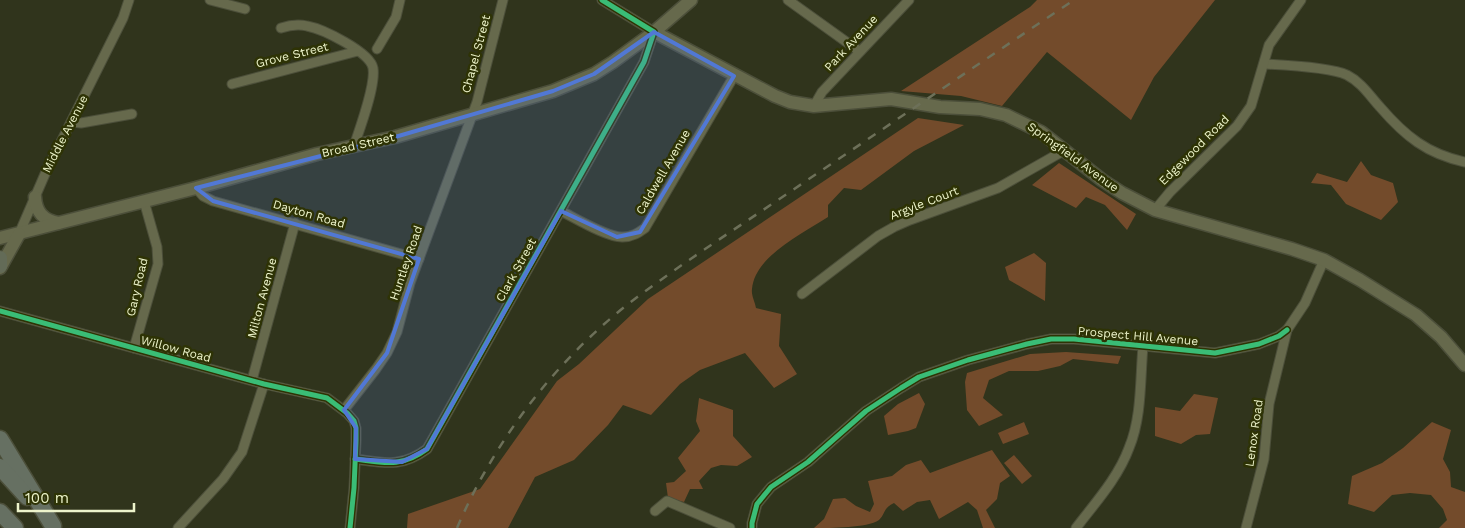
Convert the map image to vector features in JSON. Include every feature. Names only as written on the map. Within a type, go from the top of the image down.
[{"type":"highway","points":[[0,439],[54,527]]},
{"type":"highway","points":[[0,467],[54,527]]},
{"type":"highway","points":[[0,512],[15,528]]},
{"type":"main road","name":"Broad Street","points":[[0,238],[196,188],[318,154],[395,137],[553,91],[582,79],[613,62],[654,32],[691,0]]},
{"type":"main road","name":"Springfield Avenue","points":[[654,32],[734,76],[790,102],[814,106],[891,100],[940,107],[980,109],[1006,115],[1028,124],[1065,150],[1102,180],[1155,210],[1324,260],[1416,315],[1442,337],[1465,365]]},
{"type":"main road","points":[[35,197],[36,208],[40,215],[49,221],[58,223]]},
{"type":"main road","name":"Middle Avenue","points":[[0,267],[19,234]]},
{"type":"main road","points":[[0,258],[0,267]]},
{"type":"street","name":"Middle Avenue","points":[[19,234],[35,197],[123,18],[129,0]]},
{"type":"street","points":[[210,0],[245,9]]},
{"type":"street","points":[[377,49],[396,17],[400,0]]},
{"type":"street","name":"Chapel Street","points":[[473,114],[504,0]]},
{"type":"street","name":"Springfield Avenue","points":[[602,0],[654,32]]},
{"type":"street","points":[[788,0],[859,51]]},
{"type":"street","name":"Park Avenue","points":[[814,106],[822,92],[909,0]]},
{"type":"street","name":"Edgewood Road","points":[[1155,210],[1170,192],[1237,126],[1251,106],[1269,45],[1301,0]]},
{"type":"street","points":[[281,28],[293,24],[308,26],[327,33],[358,51],[371,63],[373,77],[354,146]]},
{"type":"street","name":"Clark Street","points":[[355,459],[393,463],[402,462],[411,460],[427,450],[644,62],[654,32]]},
{"type":"street","name":"Grove Street","points":[[232,84],[358,51]]},
{"type":"street","points":[[1264,64],[1301,67],[1346,74],[1358,82],[1398,127],[1418,144],[1448,159],[1465,162]]},
{"type":"street","name":"Caldwell Avenue","points":[[561,211],[617,237],[629,237],[640,232],[734,76]]},
{"type":"street","points":[[72,122],[82,123],[132,114]]},
{"type":"street","name":"Huntley Road","points":[[344,410],[387,353],[397,332],[410,283],[473,114]]},
{"type":"street","name":"Argyle Court","points":[[802,294],[878,236],[894,227],[998,188],[1065,150]]},
{"type":"street","name":"Dayton Road","points":[[196,188],[203,196],[213,201],[419,259]]},
{"type":"street","name":"Gary Road","points":[[134,348],[158,264],[157,247],[144,201]]},
{"type":"street","name":"Milton Avenue","points":[[252,380],[295,223]]},
{"type":"street","name":"Lenox Road","points":[[1246,528],[1264,459],[1270,404],[1287,330],[1305,303],[1324,260]]},
{"type":"street","name":"Willow Road","points":[[0,311],[264,384],[327,398],[344,410]]},
{"type":"street","name":"Prospect Hill Avenue","points":[[752,528],[757,504],[770,487],[808,462],[866,411],[920,377],[968,360],[1051,339],[1074,339],[1215,353],[1259,344],[1279,336],[1287,330]]},
{"type":"street","points":[[1076,528],[1112,480],[1129,448],[1138,413],[1143,346]]},
{"type":"street","points":[[178,528],[222,479],[242,452],[264,384]]},
{"type":"street","points":[[344,410],[354,421],[356,428],[350,528]]},
{"type":"street","points":[[655,511],[668,500],[730,528]]},
{"type":"highlighted area","points":[[654,32],[734,76],[640,232],[617,237],[561,211],[427,449],[402,462],[355,459],[356,428],[344,410],[387,353],[419,259],[213,201],[196,188],[395,137],[553,91],[594,74]]},
{"type":"shaded area","points":[[1037,0],[1215,0],[1154,77],[1131,120],[1047,52],[1002,106],[961,96],[901,91],[1030,7]]},
{"type":"shaded area","points":[[918,118],[964,125],[914,151],[861,190],[844,188],[828,205],[828,217],[781,247],[761,266],[755,277],[752,291],[756,308],[781,314],[779,346],[797,374],[774,388],[745,353],[700,370],[680,384],[651,415],[623,405],[608,425],[574,460],[535,477],[508,528],[407,528],[408,514],[480,489],[557,381],[579,364],[648,299]]},
{"type":"shaded area","points":[[1361,161],[1371,175],[1393,183],[1398,202],[1381,220],[1346,204],[1331,185],[1311,183],[1317,173],[1347,182]]},
{"type":"shaded area","points":[[1059,163],[1136,214],[1127,230],[1105,205],[1086,197],[1076,208],[1032,185]]},
{"type":"shaded area","points":[[1034,253],[1046,263],[1045,301],[1009,280],[1005,267]]},
{"type":"shaded area","points":[[1066,352],[1121,356],[1118,364],[1073,359],[1060,366],[1038,371],[1009,371],[989,380],[983,398],[1003,415],[979,426],[967,410],[965,382],[967,373],[1030,354]]},
{"type":"shaded area","points":[[919,393],[925,404],[916,428],[888,435],[884,416],[898,404]]},
{"type":"shaded area","points":[[1194,394],[1218,398],[1210,434],[1196,435],[1181,444],[1155,436],[1155,407],[1180,411]]},
{"type":"shaded area","points":[[699,398],[733,410],[733,436],[752,457],[737,466],[721,465],[711,468],[699,481],[703,489],[690,489],[684,502],[668,498],[666,483],[674,482],[686,471],[678,458],[700,431],[696,421]]},
{"type":"shaded area","points":[[1024,422],[1029,434],[1003,444],[998,433]]},
{"type":"shaded area","points":[[1432,422],[1451,430],[1443,459],[1450,472],[1451,487],[1465,492],[1465,528],[1439,528],[1447,520],[1443,509],[1431,495],[1410,493],[1392,495],[1374,512],[1348,504],[1352,476],[1382,463],[1403,448]]},
{"type":"shaded area","points":[[992,450],[1010,476],[1000,483],[997,499],[986,510],[995,528],[983,528],[977,510],[968,502],[939,519],[930,500],[917,502],[903,511],[894,503],[886,509],[879,520],[866,525],[814,528],[824,519],[833,499],[845,498],[856,506],[870,512],[874,504],[868,481],[892,476],[906,465],[921,460],[930,473]]},
{"type":"shaded area","points":[[1014,455],[1032,476],[1022,484],[1004,463]]},
{"type":"railway","points":[[457,528],[472,495],[510,432],[555,373],[607,321],[699,253],[1074,0]]},
{"type":"cycle path","points":[[355,459],[384,463],[401,462],[427,449],[644,62],[654,32],[602,0]]},
{"type":"cycle path","points":[[0,311],[264,384],[327,398],[347,413],[354,421],[356,428],[354,488],[350,528]]},
{"type":"cycle path","points":[[752,528],[757,504],[771,487],[808,462],[866,411],[919,377],[968,360],[1051,339],[1074,339],[1215,353],[1259,344],[1279,336],[1287,330]]}]
